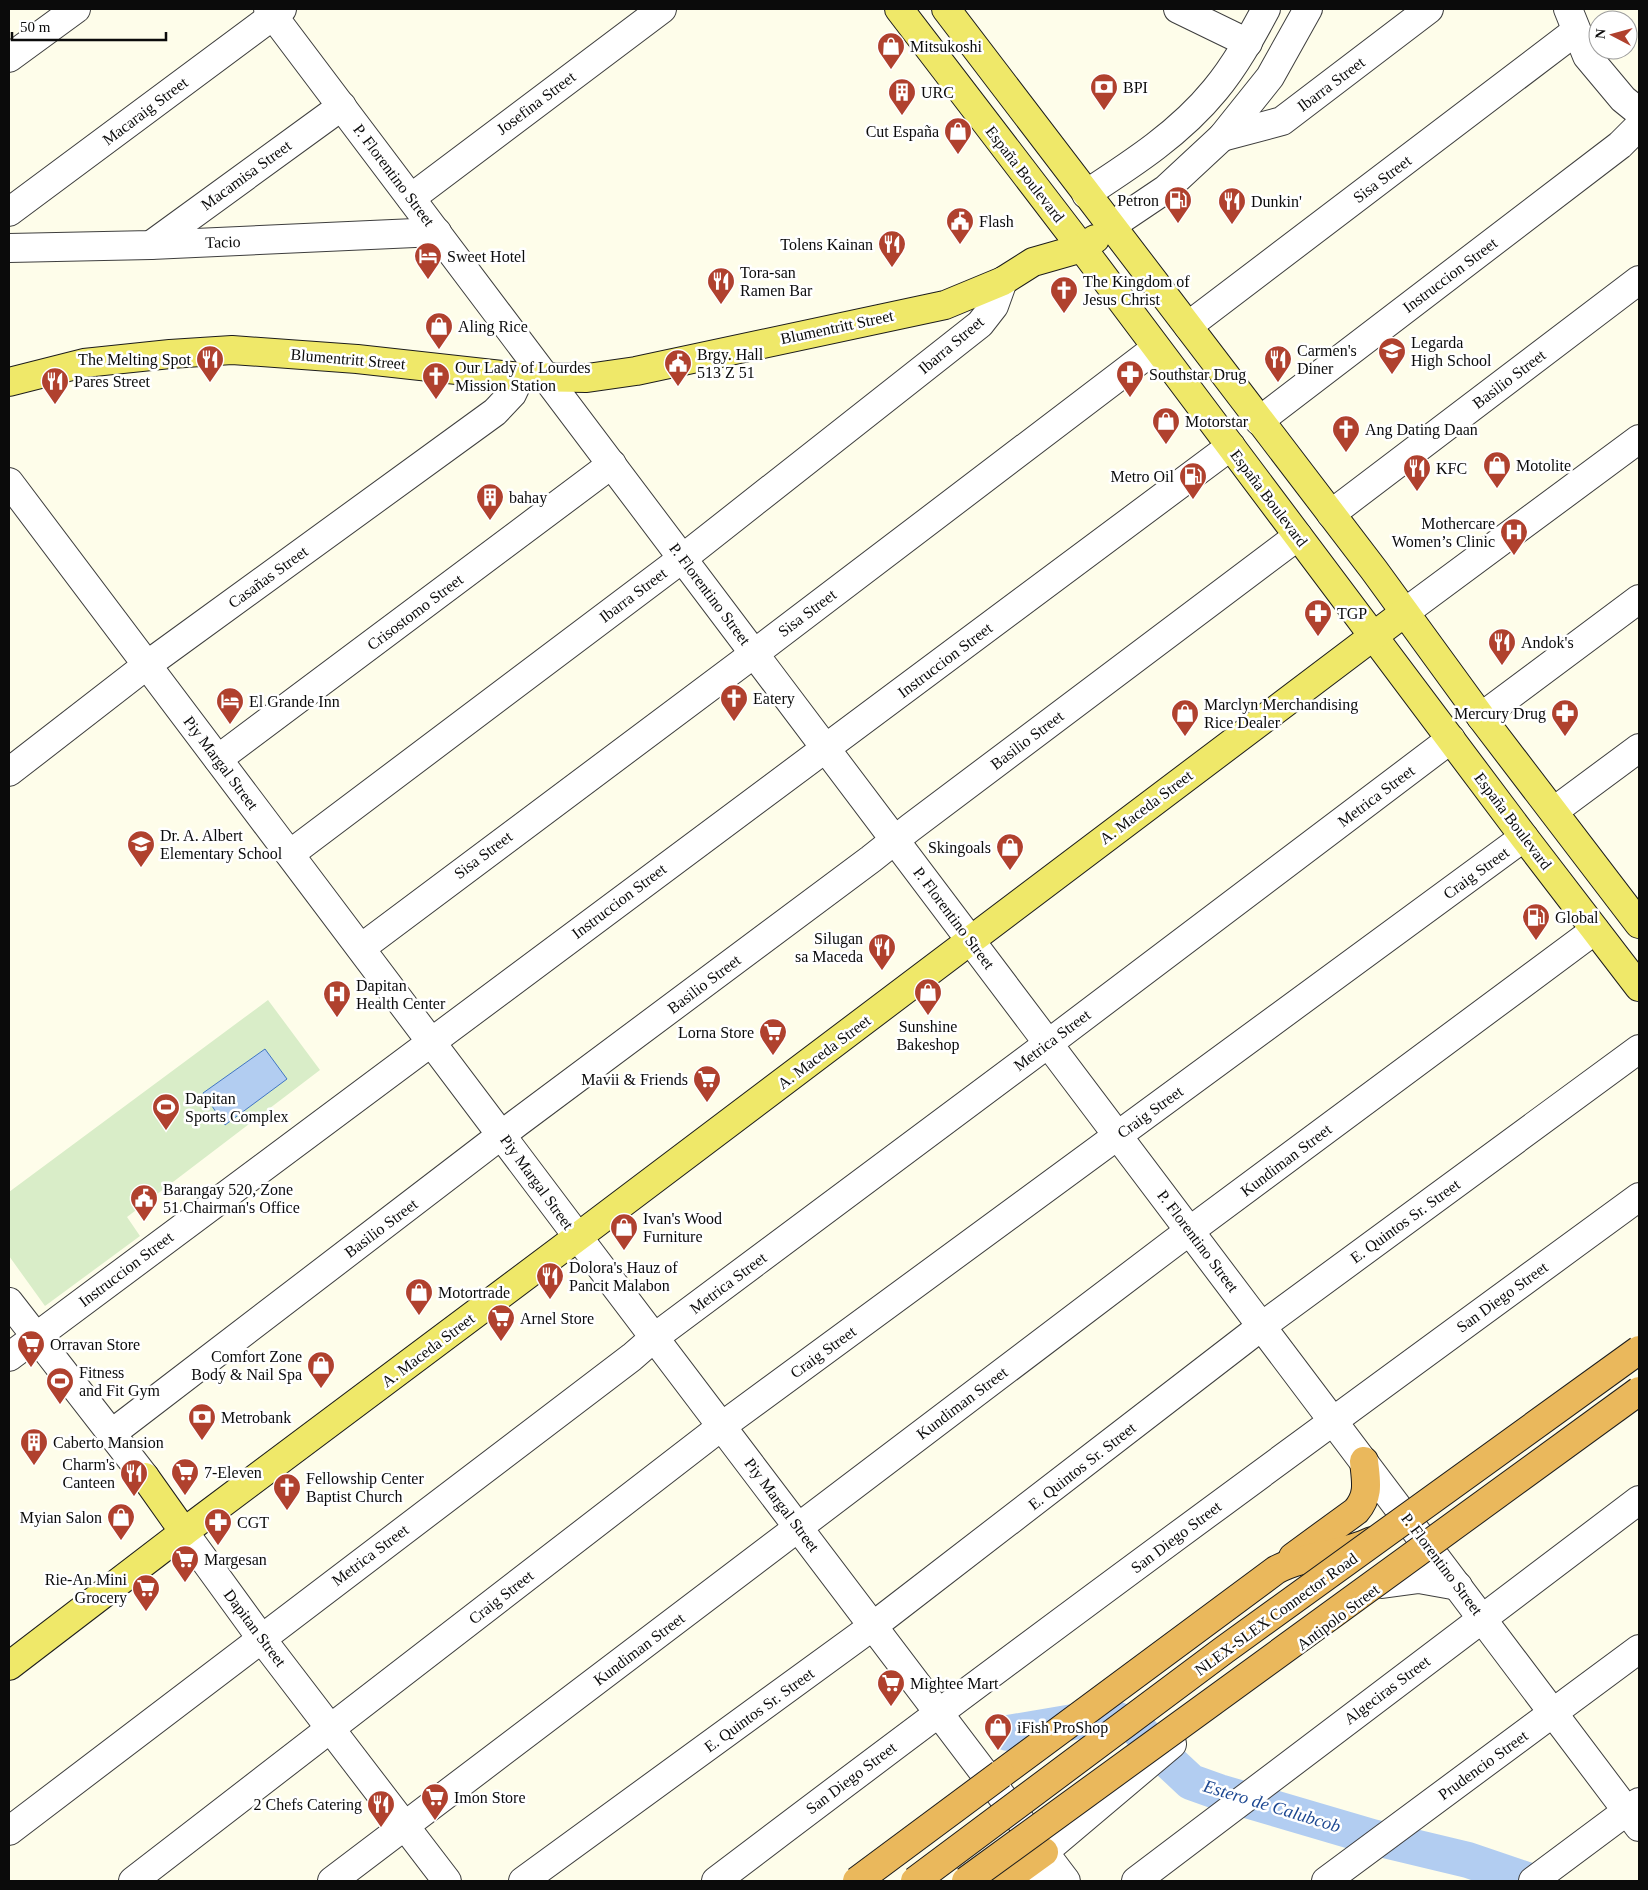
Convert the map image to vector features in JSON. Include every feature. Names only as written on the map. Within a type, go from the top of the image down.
[{"type":"highway","name":"NLEX-SLEX Connector Road","points":[[914,1881],[1224,1650],[1639,1350]]},
{"type":"highway","name":"NLEX-SLEX Connector Road","points":[[966,1881],[1639,1390]]},
{"type":"highway","points":[[857,1881],[1356,1511],[1363,1502],[1366,1491],[1364,1461]]},
{"type":"highway","points":[[1276,1570],[1290,1562],[1366,1544],[1408,1519]]},
{"type":"highway","points":[[1004,1881],[1044,1852]]},
{"type":"main road","name":"España Boulevard","points":[[899,9],[1082,248],[1524,837],[1639,987]]},
{"type":"main road","points":[[946,9],[1374,570],[1404,613],[1554,812],[1635,911]]},
{"type":"main road","points":[[1033,262],[1057,215],[1086,194]]},
{"type":"main road","name":"Blumentritt Street","points":[[9,382],[84,363],[232,350],[357,359],[520,377],[587,378],[646,368],[945,304],[1003,281],[1033,262],[1082,248],[1111,226]]},
{"type":"main road","name":"A. Maceda Street","points":[[9,1666],[184,1532],[1404,613]]},
{"type":"main road","name":"Dapitan Street","points":[[145,1477],[184,1532]]},
{"type":"street","points":[[9,58],[76,9]]},
{"type":"street","name":"Josefina Street","points":[[411,198],[662,9]]},
{"type":"street","points":[[1178,9],[1248,43]]},
{"type":"street","points":[[1086,194],[1145,155],[1198,109],[1215,90],[1248,43],[1266,9]]},
{"type":"street","name":"Blumentritt Street","points":[[1111,226],[1166,189],[1222,137],[1270,77],[1308,9]]},
{"type":"street","name":"Ibarra Street","points":[[1222,137],[1282,121],[1429,9]]},
{"type":"street","name":"P. Florentino Street","points":[[274,11],[411,198],[1554,1714],[1635,1814]]},
{"type":"street","name":"Macaraig Street","points":[[9,212],[274,11]]},
{"type":"street","points":[[1572,20],[1586,56],[1623,99],[1639,112]]},
{"type":"street","name":"Sisa Street","points":[[1188,326],[1572,20]]},
{"type":"street","name":"Macamisa Street","points":[[151,245],[342,106]]},
{"type":"street","name":"Instruccion Street","points":[[1259,421],[1620,145],[1639,126]]},
{"type":"street","name":"Tacio","points":[[9,248],[151,245],[437,232]]},
{"type":"street","name":"Basilio Street","points":[[1330,514],[1639,280]]},
{"type":"street","name":"Ibarra Street","points":[[290,854],[683,558],[980,324],[994,306],[1003,281]]},
{"type":"street","name":"Sisa Street","points":[[361,948],[755,653],[1156,348]]},
{"type":"street","name":"Casañas Street","points":[[9,772],[147,665],[495,412],[512,394],[520,377]]},
{"type":"street","name":"A. Maceda Street","points":[[1404,613],[1639,438]]},
{"type":"street","name":"Instruccion Street","points":[[9,1357],[1231,446]]},
{"type":"street","name":"Crisostomo Street","points":[[218,759],[612,464]]},
{"type":"street","name":"Piy Margal Street","points":[[10,486],[1066,1881]]},
{"type":"street","name":"Basilio Street","points":[[111,1434],[502,1135],[1298,536]]},
{"type":"street","points":[[1481,716],[1639,599]]},
{"type":"street","name":"Metrica Street","points":[[9,1831],[632,1357],[655,1337],[1049,1043],[1451,739]]},
{"type":"street","points":[[1554,812],[1639,748]]},
{"type":"street","name":"Craig Street","points":[[133,1881],[722,1426],[1524,837]]},
{"type":"street","name":"Kundiman Street","points":[[332,1881],[1190,1231],[1595,930]]},
{"type":"street","name":"E. Quintos Sr. Street","points":[[523,1881],[873,1626],[1262,1326],[1639,1049]]},
{"type":"street","name":"San Diego Street","points":[[716,1881],[938,1712],[1639,1197]]},
{"type":"street","name":"Dapitan Street","points":[[9,1302],[145,1477]]},
{"type":"street","points":[[1408,1519],[1639,1343]]},
{"type":"street","name":"Antipolo Street","points":[[1044,1852],[1182,1736],[1639,1390]]},
{"type":"street","name":"Algeciras Street","points":[[1136,1881],[1639,1500]]},
{"type":"street","name":"Dapitan Street","points":[[184,1532],[261,1638],[447,1881]]},
{"type":"street","points":[[1382,1584],[1419,1579],[1458,1586]]},
{"type":"street","name":"Prudencio Street","points":[[1326,1881],[1554,1714],[1639,1649]]},
{"type":"street","points":[[1541,1875],[1635,1814]]},
{"type":"street","points":[[1027,1881],[1038,1881]]},
{"type":"green space","name":"Dapitan Sports Complex","points":[[268,1000],[320,1070],[127,1217],[140,1236],[45,1306],[9,1256],[9,1192]]},
{"type":"water","points":[[265,1049],[287,1079],[225,1125],[203,1093]]},
{"type":"waterway","name":"Estero de Calubcob","points":[[1008,1733],[1091,1719],[1113,1718],[1136,1727],[1191,1782],[1372,1837],[1468,1860],[1530,1881]]},
{"type":"place","name":"Mitsukoshi","points":[[891,70]]},
{"type":"place","name":"BPI","points":[[1104,111]]},
{"type":"place","name":"URC","points":[[902,116]]},
{"type":"place","name":"Cut España","points":[[958,155]]},
{"type":"place","name":"Petron","points":[[1178,224]]},
{"type":"place","name":"Dunkin'","points":[[1232,225]]},
{"type":"place","name":"Flash","points":[[960,245]]},
{"type":"place","name":"Tolens Kainan","points":[[892,268]]},
{"type":"place","name":"Sweet Hotel","points":[[428,280]]},
{"type":"place","name":"Tora-san Ramen Bar","points":[[721,305]]},
{"type":"place","name":"The Kingdom of Jesus Christ","points":[[1064,314]]},
{"type":"place","name":"Aling Rice","points":[[439,350]]},
{"type":"place","name":"Legarda High School","points":[[1392,375]]},
{"type":"place","name":"The Melting Spot","points":[[210,383]]},
{"type":"place","name":"Carmen's Diner","points":[[1278,383]]},
{"type":"place","name":"Brgy. Hall 513 Z 51","points":[[678,387]]},
{"type":"place","name":"Southstar Drug","points":[[1130,398]]},
{"type":"place","name":"Our Lady of Lourdes Mission Station","points":[[436,400]]},
{"type":"place","name":"Pares Street","points":[[55,405]]},
{"type":"place","name":"Motorstar","points":[[1166,445]]},
{"type":"place","name":"Ang Dating Daan","points":[[1346,453]]},
{"type":"place","name":"Motolite","points":[[1497,489]]},
{"type":"place","name":"KFC","points":[[1417,492]]},
{"type":"place","name":"Metro Oil","points":[[1193,500]]},
{"type":"place","name":"bahay","points":[[490,521]]},
{"type":"place","name":"Mothercare Women’s Clinic","points":[[1514,556]]},
{"type":"place","name":"TGP","points":[[1318,637]]},
{"type":"place","name":"Andok's","points":[[1502,666]]},
{"type":"place","name":"Eatery","points":[[734,722]]},
{"type":"place","name":"El Grande Inn","points":[[230,725]]},
{"type":"place","name":"Marclyn Merchandising Rice Dealer","points":[[1185,737]]},
{"type":"place","name":"Mercury Drug","points":[[1565,737]]},
{"type":"place","name":"Dr. A. Albert Elementary School","points":[[141,868]]},
{"type":"place","name":"Skingoals","points":[[1010,871]]},
{"type":"place","name":"Global","points":[[1536,941]]},
{"type":"place","name":"Silugan sa Maceda","points":[[882,971]]},
{"type":"place","name":"Sunshine Bakeshop","points":[[928,1016]]},
{"type":"place","name":"Dapitan Health Center","points":[[337,1018]]},
{"type":"place","name":"Lorna Store","points":[[773,1056]]},
{"type":"place","name":"Mavii & Friends","points":[[707,1103]]},
{"type":"place","name":"Dapitan Sports Complex","points":[[166,1131]]},
{"type":"place","name":"Barangay 520, Zone 51 Chairman's Office","points":[[144,1222]]},
{"type":"place","name":"Ivan's Wood Furniture","points":[[624,1251]]},
{"type":"place","name":"Dolora's Hauz of Pancit Malabon","points":[[550,1300]]},
{"type":"place","name":"Motortrade","points":[[419,1316]]},
{"type":"place","name":"Arnel Store","points":[[501,1342]]},
{"type":"place","name":"Orravan Store","points":[[31,1368]]},
{"type":"place","name":"Comfort Zone Body & Nail Spa","points":[[321,1389]]},
{"type":"place","name":"Fitness and Fit Gym","points":[[60,1405]]},
{"type":"place","name":"Metrobank","points":[[202,1441]]},
{"type":"place","name":"Caberto Mansion","points":[[34,1466]]},
{"type":"place","name":"7-Eleven","points":[[185,1496]]},
{"type":"place","name":"Charm's Canteen","points":[[134,1497]]},
{"type":"place","name":"Fellowship Center Baptist Church","points":[[287,1511]]},
{"type":"place","name":"Myian Salon","points":[[121,1541]]},
{"type":"place","name":"CGT","points":[[218,1546]]},
{"type":"place","name":"Margesan","points":[[185,1583]]},
{"type":"place","name":"Rie-An Mini Grocery","points":[[146,1612]]},
{"type":"place","name":"Mightee Mart","points":[[891,1707]]},
{"type":"place","name":"iFish ProShop","points":[[998,1751]]},
{"type":"place","name":"Imon Store","points":[[435,1821]]},
{"type":"place","name":"2 Chefs Catering","points":[[381,1828]]}]
